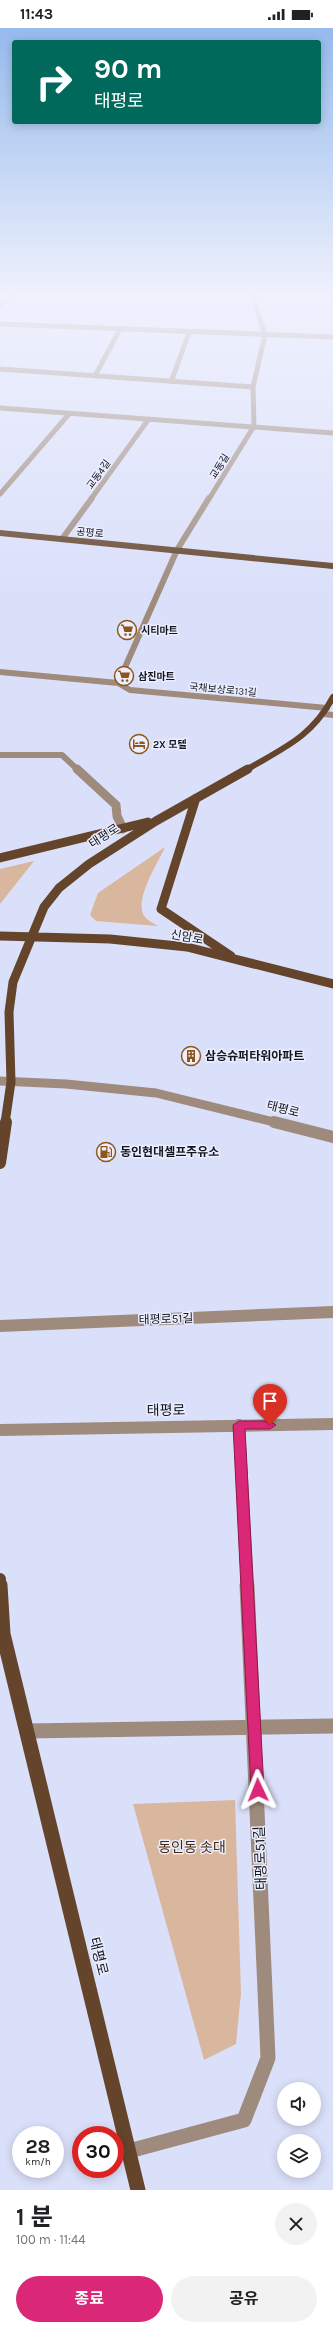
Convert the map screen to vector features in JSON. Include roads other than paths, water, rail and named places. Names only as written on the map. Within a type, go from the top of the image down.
[{"type":"main road","name":"공평로","points":[[0,534],[333,566]]},
{"type":"main road","name":"태평로","points":[[0,1163],[11,1082],[9,1012],[13,982],[44,907],[59,888],[89,864],[156,821],[301,738],[326,711],[333,697]]},
{"type":"main road","points":[[196,798],[160,909],[238,960]]},
{"type":"main road","points":[[0,858],[156,821]]},
{"type":"main road","name":"신암로","points":[[0,936],[110,939],[187,947],[333,984]]},
{"type":"main road","name":"태평로","points":[[0,1579],[3,1634],[138,2190]]},
{"type":"street","points":[[253,393],[254,426]]},
{"type":"street","points":[[0,408],[333,433]]},
{"type":"street","points":[[0,494],[9,480],[69,414]]},
{"type":"street","name":"교동4길","points":[[62,539],[148,420]]},
{"type":"street","name":"교동길","points":[[177,550],[254,426]]},
{"type":"street","points":[[118,683],[177,550]]},
{"type":"street","name":"국채보상로131길","points":[[0,672],[118,683],[130,690],[326,711],[333,715]]},
{"type":"street","points":[[0,755],[62,755],[116,805],[117,816],[123,828]]},
{"type":"street","name":"태평로","points":[[0,1081],[66,1084],[156,1093],[333,1137]]},
{"type":"street","name":"태평로51길","points":[[0,1326],[333,1312]]},
{"type":"street","name":"태평로","points":[[0,1430],[333,1424]]},
{"type":"street","name":"태평로51길","points":[[129,2151],[244,2120],[268,2058],[255,1728],[239,1425]]},
{"type":"street","points":[[27,1731],[333,1726]]},
{"type":"place","name":"시티마트","points":[[127,630]]},
{"type":"place","name":"삼진마트","points":[[124,676]]},
{"type":"place","name":"2X 모텔","points":[[139,744]]},
{"type":"place","name":"삼승슈퍼타워아파트","points":[[191,1056]]},
{"type":"place","name":"동인현대셀프주유소","points":[[106,1152]]},
{"type":"park label","name":"동인동 솟대","points":[[192,1847]]}]
